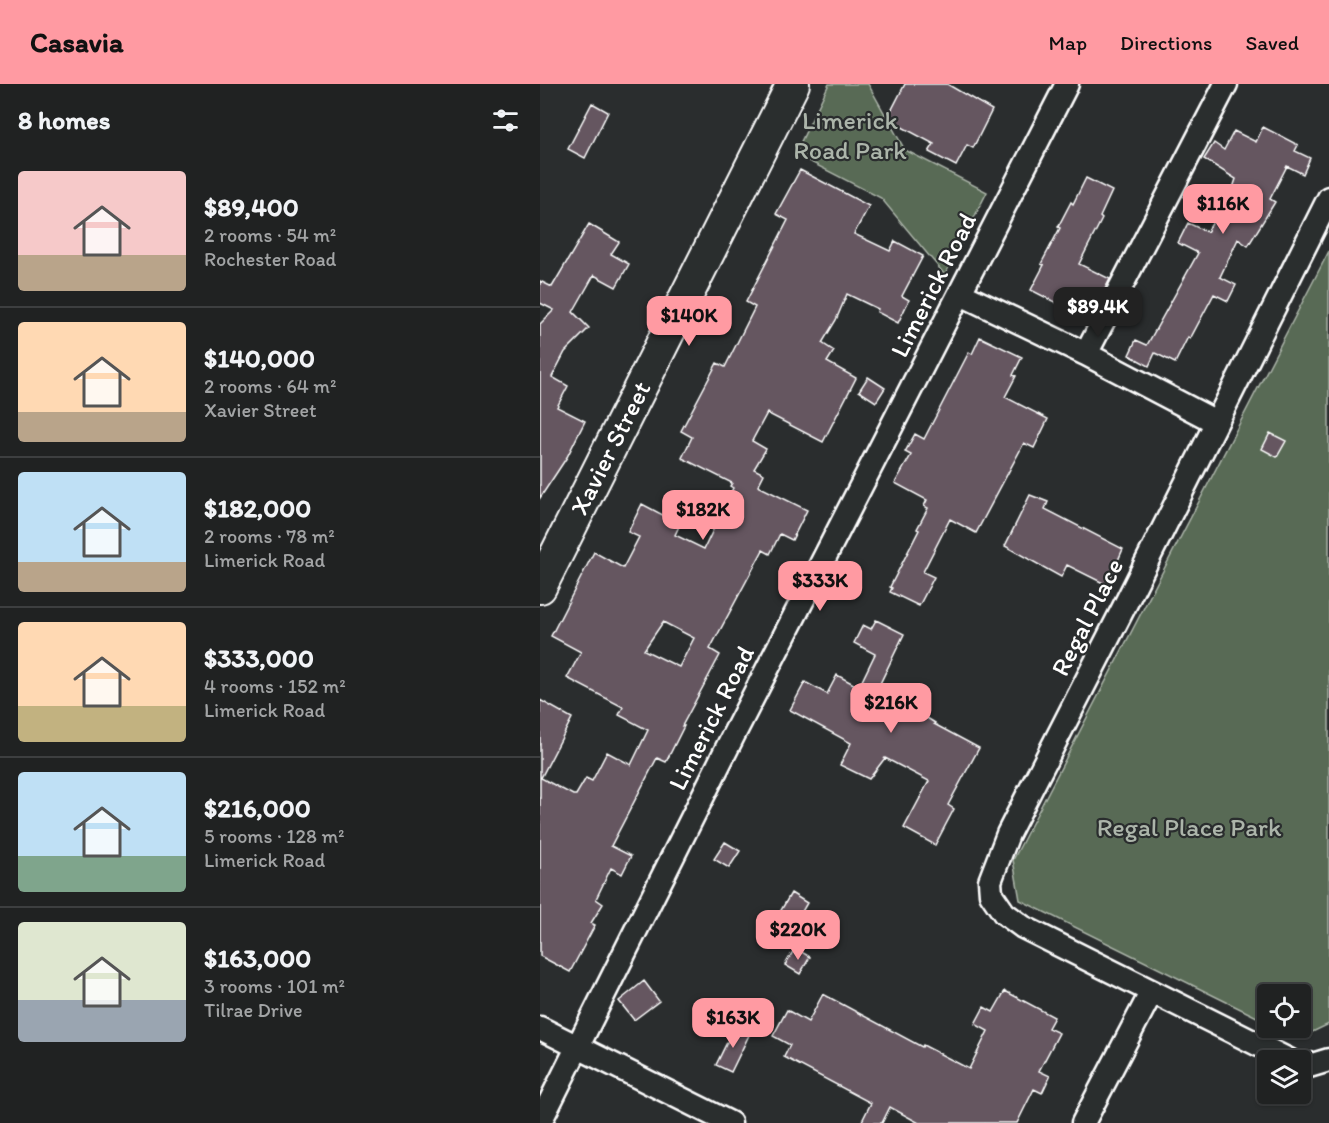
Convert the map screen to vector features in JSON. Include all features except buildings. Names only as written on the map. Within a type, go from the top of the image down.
[{"type":"main road","name":"Xavier Street","points":[[540,587],[793,84]]},
{"type":"street","name":"Limerick Road","points":[[540,1122],[733,736],[1067,84]]},
{"type":"street","points":[[1086,354],[1226,84]]},
{"type":"street","name":"Regal Place","points":[[1268,1050],[1023,927],[1004,913],[997,904],[991,894],[990,881],[1008,834],[1329,198]]},
{"type":"street","points":[[961,294],[1086,354],[1216,422]]},
{"type":"street","points":[[1083,1123],[1151,993]]},
{"type":"street","points":[[540,1028],[730,1123]]},
{"type":"street","points":[[1311,1066],[1329,1060]]},
{"type":"green space","name":"Limerick Road Park","points":[[829,84],[868,84],[905,150],[987,192],[945,275],[881,198],[795,154]]},
{"type":"green space","name":"Regal Place Park","points":[[1329,251],[1329,1024],[1311,1033],[1311,984],[1257,984],[1257,1017],[1020,900],[1013,860]]}]
